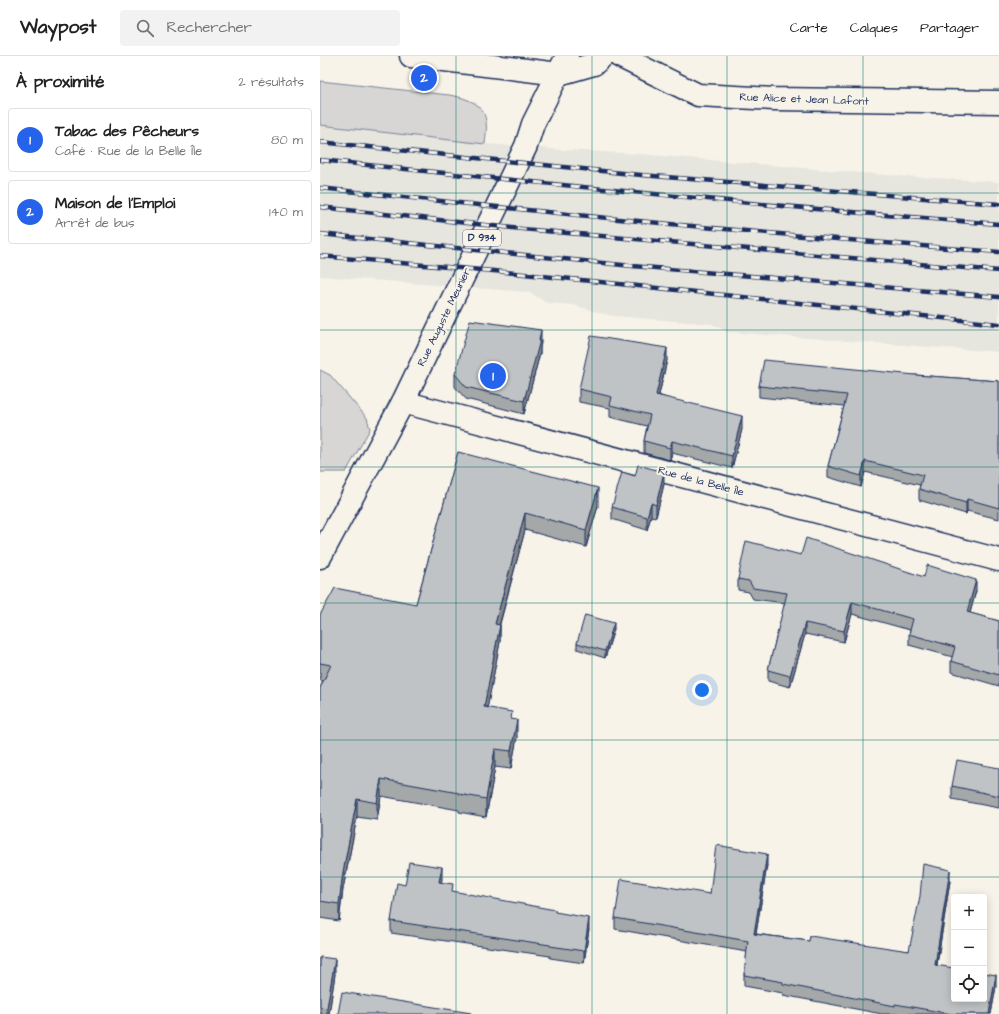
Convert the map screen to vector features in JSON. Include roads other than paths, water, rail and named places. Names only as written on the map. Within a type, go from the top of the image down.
[{"type":"street","points":[[411,56],[563,65],[594,64],[603,56]]},
{"type":"street","name":"Rue Alice et Jean Lafont","points":[[619,56],[698,95],[774,99],[999,102]]},
{"type":"street","name":"Rue Auguste Meunier","points":[[320,557],[403,402],[526,146],[533,124],[563,65]]},
{"type":"street","name":"Rue de la Belle Île","points":[[403,402],[999,560]]},
{"type":"railway","points":[[320,142],[641,175],[999,204]]},
{"type":"railway","points":[[320,160],[659,195],[999,224]]},
{"type":"railway","points":[[320,188],[659,223],[999,252]]},
{"type":"railway","points":[[320,207],[522,229],[999,271]]},
{"type":"railway","points":[[320,234],[632,266],[999,297]]},
{"type":"railway","points":[[320,256],[505,272],[999,324]]},
{"type":"place","name":"Maison de l'Emploi","points":[[424,78]]},
{"type":"place","name":"Tabac des Pêcheurs","points":[[493,376]]}]
